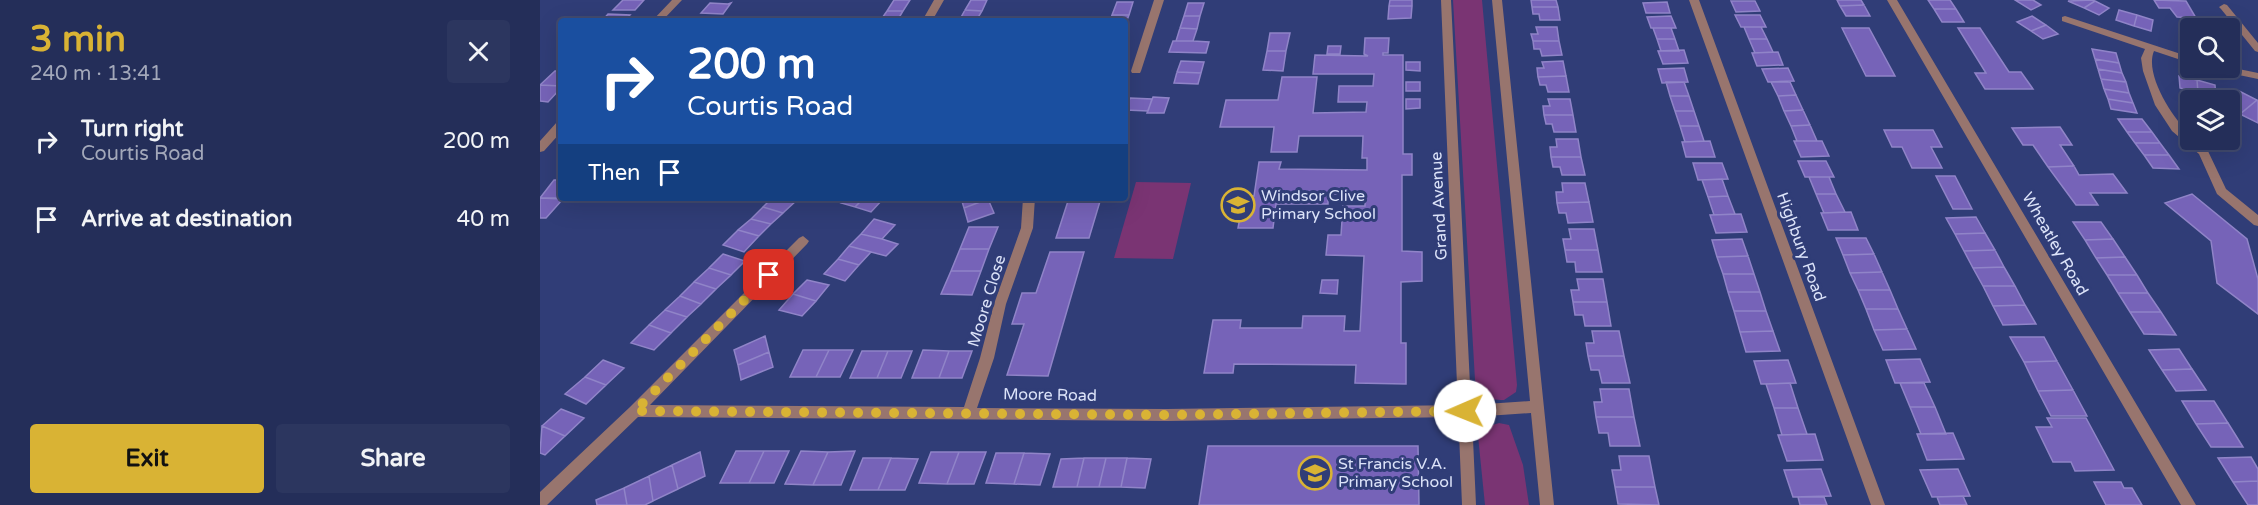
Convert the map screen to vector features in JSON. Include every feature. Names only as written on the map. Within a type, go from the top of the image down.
[{"type":"street","points":[[660,18],[676,0]]},
{"type":"street","points":[[929,18],[939,0]]},
{"type":"street","points":[[1136,71],[1159,0]]},
{"type":"street","name":"Grand Avenue","points":[[1446,0],[1469,505]]},
{"type":"street","points":[[1497,0],[1547,505]]},
{"type":"street","name":"Highbury Road","points":[[1694,0],[1878,505]]},
{"type":"street","name":"Wheatley Road","points":[[1892,0],[2189,505]]},
{"type":"street","points":[[2224,7],[2258,49]]},
{"type":"street","points":[[2065,19],[2180,57]]},
{"type":"street","points":[[2150,49],[2146,58],[2148,71],[2160,105],[2176,128],[2203,152],[2221,191],[2258,222]]},
{"type":"street","points":[[2240,72],[2258,76]]},
{"type":"street","points":[[540,131],[558,128]]},
{"type":"street","points":[[540,148],[558,128]]},
{"type":"street","name":"Moore Close","points":[[969,412],[987,358],[1000,304],[1027,228],[1029,201]]},
{"type":"street","points":[[540,502],[635,411],[803,241]]},
{"type":"street","points":[[1465,411],[1537,407]]},
{"type":"street","name":"Moore Road","points":[[635,411],[1167,415],[1465,411]]},
{"type":"shaded area","points":[[1453,0],[1482,0],[1517,385],[1516,392],[1504,400],[1485,396],[1479,390],[1475,380]]},
{"type":"shaded area","points":[[1136,182],[1191,183],[1173,259],[1114,258]]},
{"type":"shaded area","points":[[1499,423],[1509,425],[1523,465],[1529,505],[1485,505],[1478,436],[1483,428]]},
{"type":"building","points":[[623,0],[644,0],[635,10],[613,10]]},
{"type":"building","points":[[894,0],[910,0],[903,11],[887,11]]},
{"type":"building","points":[[971,0],[987,0],[982,11],[965,10]]},
{"type":"building","points":[[1390,0],[1412,0],[1412,6],[1389,6]]},
{"type":"building","points":[[1531,0],[1556,0],[1558,7],[1532,7]]},
{"type":"building","points":[[1837,0],[1861,0],[1864,5],[1840,6]]},
{"type":"building","points":[[1928,0],[1950,0],[1956,9],[1934,9]]},
{"type":"building","points":[[2015,0],[2033,0],[2041,5],[2031,10]]},
{"type":"building","points":[[2154,0],[2186,1],[2196,18],[2177,17],[2170,8],[2159,8]]},
{"type":"building","points":[[1731,1],[1755,1],[1760,11],[1736,12]]},
{"type":"building","points":[[2068,1],[2095,1],[2084,8]]},
{"type":"building","points":[[2095,1],[2109,8],[2099,15],[2084,8]]},
{"type":"building","points":[[1117,2],[1133,2],[1129,15],[1112,15]]},
{"type":"building","points":[[1667,2],[1670,13],[1646,13],[1643,3]]},
{"type":"building","points":[[710,3],[731,3],[723,14],[701,13]]},
{"type":"building","points":[[1188,3],[1204,3],[1200,16],[1184,16]]},
{"type":"building","points":[[1864,5],[1870,16],[1846,16],[1840,6]]},
{"type":"building","points":[[1389,6],[1412,6],[1411,18],[1388,19]]},
{"type":"building","points":[[1532,7],[1558,7],[1560,20],[1540,20],[1539,14],[1533,14]]},
{"type":"building","points":[[1934,9],[1956,9],[1964,22],[1942,22]]},
{"type":"building","points":[[965,10],[982,11],[978,18],[961,18]]},
{"type":"building","points":[[2119,10],[2137,15],[2134,26],[2116,20]]},
{"type":"building","points":[[887,11],[903,11],[899,18],[882,18]]},
{"type":"building","points":[[608,14],[630,15],[627,18],[605,18]]},
{"type":"building","points":[[1112,15],[1129,15],[1128,18],[1111,18]]},
{"type":"building","points":[[1735,15],[1760,15],[1766,27],[1741,27]]},
{"type":"building","points":[[2137,15],[2153,20],[2151,31],[2134,26]]},
{"type":"building","points":[[1184,16],[1200,16],[1197,29],[1180,28]]},
{"type":"building","points":[[1671,16],[1676,28],[1651,28],[1647,17]]},
{"type":"building","points":[[2032,16],[2046,25],[2031,31],[2017,22]]},
{"type":"building","points":[[2046,25],[2058,34],[2043,39],[2031,31]]},
{"type":"building","points":[[1536,27],[1557,27],[1559,41],[1533,41],[1531,34],[1538,34]]},
{"type":"building","points":[[1744,27],[1761,27],[1767,39],[1749,39]]},
{"type":"building","points":[[1180,28],[1197,29],[1193,41],[1176,41]]},
{"type":"building","points":[[1653,28],[1671,28],[1675,39],[1657,39]]},
{"type":"building","points":[[1842,28],[1869,28],[1895,76],[1866,76]]},
{"type":"building","points":[[1958,28],[1980,28],[2009,72],[2021,72],[2033,89],[1985,89],[1975,73],[1986,73]]},
{"type":"building","points":[[1270,33],[1290,33],[1286,51],[1267,51]]},
{"type":"building","points":[[1365,38],[1389,38],[1388,53],[1383,53],[1383,55],[1403,55],[1403,154],[1412,154],[1412,175],[1402,175],[1402,251],[1422,252],[1422,281],[1401,282],[1401,343],[1406,343],[1406,384],[1355,383],[1356,365],[1234,364],[1233,373],[1204,373],[1213,320],[1241,320],[1240,328],[1302,328],[1303,316],[1345,316],[1344,331],[1360,331],[1364,256],[1326,255],[1328,235],[1341,235],[1343,206],[1365,206],[1365,195],[1328,194],[1328,204],[1276,204],[1273,228],[1238,228],[1244,196],[1254,196],[1259,162],[1281,162],[1279,169],[1367,170],[1367,158],[1362,158],[1363,136],[1299,136],[1297,152],[1271,152],[1274,127],[1220,127],[1226,100],[1278,100],[1282,77],[1317,77],[1313,113],[1366,112],[1367,102],[1338,102],[1339,86],[1373,86],[1374,74],[1313,74],[1315,55],[1368,56],[1364,54]]},
{"type":"building","points":[[1657,39],[1675,39],[1679,51],[1661,51]]},
{"type":"building","points":[[1749,39],[1767,39],[1773,52],[1755,53]]},
{"type":"building","points":[[1173,41],[1209,42],[1206,53],[1169,52]]},
{"type":"building","points":[[1533,41],[1559,41],[1562,55],[1542,56],[1540,49],[1534,49]]},
{"type":"building","points":[[1328,46],[1341,46],[1340,54],[1327,54]]},
{"type":"building","points":[[2092,49],[2116,53],[2119,63],[2095,59]]},
{"type":"building","points":[[1684,50],[1688,63],[1663,64],[1658,51]]},
{"type":"building","points":[[1267,51],[1286,51],[1283,71],[1263,70]]},
{"type":"building","points":[[1778,52],[1783,65],[1757,66],[1752,53]]},
{"type":"building","points":[[2095,59],[2119,63],[2122,73],[2098,69]]},
{"type":"building","points":[[1181,61],[1204,62],[1201,73],[1177,72]]},
{"type":"building","points":[[1563,61],[1566,76],[1538,77],[1537,68],[1544,68],[1542,62]]},
{"type":"building","points":[[1406,62],[1420,62],[1420,71],[1406,70]]},
{"type":"building","points":[[1684,68],[1688,82],[1662,83],[1658,69]]},
{"type":"building","points":[[1788,68],[1794,81],[1768,82],[1762,69]]},
{"type":"building","points":[[2098,69],[2122,73],[2126,82],[2101,79]]},
{"type":"building","points":[[555,71],[558,71],[558,86],[540,85]]},
{"type":"building","points":[[1177,72],[1201,73],[1198,84],[1174,83]]},
{"type":"building","points":[[1566,76],[1569,92],[1548,92],[1546,85],[1540,85],[1538,77]]},
{"type":"building","points":[[2179,76],[2197,80],[2198,90],[2180,88]]},
{"type":"building","points":[[2101,79],[2126,82],[2129,93],[2104,89]]},
{"type":"building","points":[[2197,80],[2215,85],[2215,90],[2198,90]]},
{"type":"building","points":[[1406,82],[1420,82],[1420,91],[1406,91]]},
{"type":"building","points":[[1666,82],[1684,82],[1689,96],[1670,96]]},
{"type":"building","points":[[1771,82],[1790,82],[1796,95],[1778,96]]},
{"type":"building","points":[[540,85],[558,86],[558,91],[548,102],[540,101]]},
{"type":"building","points":[[2104,89],[2129,93],[2133,103],[2108,99]]},
{"type":"building","points":[[2240,92],[2257,100],[2240,114]]},
{"type":"building","points":[[1796,95],[1803,110],[1784,111],[1778,96]]},
{"type":"building","points":[[1670,96],[1689,96],[1694,111],[1675,111]]},
{"type":"building","points":[[1153,97],[1169,98],[1164,113],[1147,113]]},
{"type":"building","points":[[1130,98],[1152,99],[1148,111],[1128,110]]},
{"type":"building","points":[[1406,99],[1420,99],[1420,108],[1406,109]]},
{"type":"building","points":[[1548,99],[1570,99],[1573,115],[1544,115],[1543,106],[1550,106]]},
{"type":"building","points":[[2108,99],[2133,103],[2137,113],[2111,109]]},
{"type":"building","points":[[2257,100],[2258,101],[2258,123],[2240,114]]},
{"type":"building","points":[[1803,110],[1810,125],[1791,126],[1784,111]]},
{"type":"building","points":[[1675,111],[1694,111],[1699,126],[1680,126]]},
{"type":"building","points":[[1544,115],[1573,115],[1576,132],[1554,132],[1552,124],[1546,124]]},
{"type":"building","points":[[2118,119],[2142,119],[2152,132],[2127,132]]},
{"type":"building","points":[[1810,125],[1817,141],[1797,141],[1791,126]]},
{"type":"building","points":[[1680,126],[1699,126],[1704,141],[1685,142]]},
{"type":"building","points":[[2060,127],[2072,145],[2060,145],[2074,166],[2048,167],[2033,145],[2023,145],[2012,128]]},
{"type":"building","points":[[1884,130],[1933,130],[1942,147],[1931,147],[1942,168],[1912,168],[1902,147],[1892,147]]},
{"type":"building","points":[[2127,132],[2152,132],[2160,143],[2135,143]]},
{"type":"building","points":[[1556,139],[1578,139],[1581,157],[1551,157],[1550,147],[1557,147]]},
{"type":"building","points":[[1710,141],[1715,157],[1686,157],[1682,142]]},
{"type":"building","points":[[1794,141],[1822,141],[1829,156],[1801,157]]},
{"type":"building","points":[[2135,143],[2160,143],[2169,155],[2144,155]]},
{"type":"building","points":[[2144,155],[2169,155],[2179,169],[2153,168]]},
{"type":"building","points":[[1551,157],[1581,157],[1585,175],[1562,175],[1560,167],[1553,167]]},
{"type":"building","points":[[1798,161],[1826,161],[1834,177],[1805,177]]},
{"type":"building","points":[[1693,163],[1722,163],[1728,179],[1698,180]]},
{"type":"building","points":[[2074,166],[2079,175],[2113,174],[2127,193],[2090,193],[2098,205],[2076,205],[2048,167]]},
{"type":"building","points":[[1936,176],[1955,176],[1972,209],[1953,209]]},
{"type":"building","points":[[1809,177],[1829,177],[1836,194],[1816,194]]},
{"type":"building","points":[[1722,179],[1728,196],[1708,197],[1702,180]]},
{"type":"building","points":[[554,180],[558,180],[558,198],[540,198]]},
{"type":"building","points":[[1562,183],[1585,183],[1589,202],[1557,203],[1556,192],[1563,192]]},
{"type":"building","points":[[1816,194],[1836,194],[1845,212],[1824,213]]},
{"type":"building","points":[[2192,194],[2247,239],[2258,279],[2258,314],[2217,283],[2211,241],[2165,203]]},
{"type":"building","points":[[1728,196],[1735,214],[1714,215],[1708,197]]},
{"type":"building","points":[[540,198],[561,201],[546,218],[540,218]]},
{"type":"building","points":[[769,201],[796,201],[783,213],[763,207]]},
{"type":"building","points":[[843,201],[861,201],[855,207],[841,203]]},
{"type":"building","points":[[861,201],[881,201],[871,212],[855,207]]},
{"type":"building","points":[[962,201],[983,201],[964,208]]},
{"type":"building","points":[[989,201],[994,213],[968,222],[964,208]]},
{"type":"building","points":[[1068,201],[1100,201],[1089,238],[1056,238]]},
{"type":"building","points":[[1589,202],[1593,222],[1568,223],[1566,213],[1559,213],[1557,203]]},
{"type":"building","points":[[763,207],[783,213],[771,224],[751,219]]},
{"type":"building","points":[[1851,212],[1858,230],[1828,230],[1821,213]]},
{"type":"building","points":[[1741,214],[1747,232],[1716,233],[1710,215]]},
{"type":"building","points":[[1976,217],[1985,233],[1955,234],[1946,218]]},
{"type":"building","points":[[751,219],[771,224],[759,236],[738,230]]},
{"type":"building","points":[[874,219],[895,225],[882,239],[861,234]]},
{"type":"building","points":[[2073,222],[2101,222],[2113,239],[2085,240]]},
{"type":"building","points":[[969,227],[998,227],[989,249],[960,249]]},
{"type":"building","points":[[1569,229],[1594,229],[1598,250],[1565,250],[1563,239],[1571,239]]},
{"type":"building","points":[[738,230],[759,236],[744,252],[723,245]]},
{"type":"building","points":[[1985,233],[1995,250],[1964,251],[1955,234]]},
{"type":"building","points":[[861,234],[898,244],[886,256],[849,246]]},
{"type":"building","points":[[1836,238],[1866,238],[1874,254],[1843,255]]},
{"type":"building","points":[[1742,239],[1748,256],[1717,257],[1712,240]]},
{"type":"building","points":[[2113,239],[2125,257],[2096,258],[2085,240]]},
{"type":"building","points":[[849,246],[871,252],[859,265],[838,259]]},
{"type":"building","points":[[960,249],[989,249],[981,271],[951,271]]},
{"type":"building","points":[[1565,250],[1598,250],[1602,272],[1576,272],[1575,262],[1567,262]]},
{"type":"building","points":[[1995,250],[2004,267],[1973,268],[1964,251]]},
{"type":"building","points":[[1050,252],[1084,252],[1048,376],[1007,375],[1024,324],[1012,324],[1022,293],[1036,293]]},
{"type":"building","points":[[723,254],[745,261],[731,275],[709,268]]},
{"type":"building","points":[[1874,254],[1882,272],[1850,273],[1843,255]]},
{"type":"building","points":[[1748,256],[1754,274],[1723,274],[1717,257]]},
{"type":"building","points":[[2125,257],[2137,275],[2107,275],[2096,258]]},
{"type":"building","points":[[838,259],[859,265],[845,281],[824,274]]},
{"type":"building","points":[[2004,267],[2015,286],[1983,286],[1973,268]]},
{"type":"building","points":[[709,268],[731,275],[716,289],[694,282]]},
{"type":"building","points":[[951,271],[981,271],[972,295],[941,294]]},
{"type":"building","points":[[1882,272],[1890,290],[1858,290],[1850,273]]},
{"type":"building","points":[[1723,274],[1754,274],[1760,292],[1728,292]]},
{"type":"building","points":[[2107,275],[2137,275],[2148,293],[2118,293]]},
{"type":"building","points":[[1577,279],[1603,279],[1607,302],[1573,302],[1571,290],[1579,290]]},
{"type":"building","points":[[807,280],[829,285],[816,301],[793,294]]},
{"type":"building","points":[[1322,280],[1338,280],[1337,294],[1320,293]]},
{"type":"building","points":[[694,282],[716,289],[701,304],[680,296]]},
{"type":"building","points":[[1983,286],[2015,286],[2025,305],[1993,306]]},
{"type":"building","points":[[1858,290],[1890,290],[1898,309],[1866,309]]},
{"type":"building","points":[[1728,292],[1760,292],[1766,311],[1734,311]]},
{"type":"building","points":[[2118,293],[2148,293],[2161,312],[2130,312]]},
{"type":"building","points":[[793,294],[816,301],[802,316],[779,310]]},
{"type":"building","points":[[680,296],[701,304],[687,317],[665,310]]},
{"type":"building","points":[[1573,302],[1607,302],[1611,326],[1585,326],[1583,315],[1575,315]]},
{"type":"building","points":[[2025,305],[2036,324],[2003,325],[1993,306]]},
{"type":"building","points":[[1866,309],[1898,309],[1907,329],[1874,330]]},
{"type":"building","points":[[665,310],[687,317],[671,333],[649,325]]},
{"type":"building","points":[[1734,311],[1766,311],[1773,331],[1740,332]]},
{"type":"building","points":[[2130,312],[2161,312],[2176,335],[2144,334]]},
{"type":"building","points":[[649,325],[671,333],[654,350],[631,343]]},
{"type":"building","points":[[1907,329],[1916,349],[1883,350],[1874,330]]},
{"type":"building","points":[[1592,331],[1619,331],[1624,356],[1588,356],[1586,343],[1594,343]]},
{"type":"building","points":[[1773,331],[1780,351],[1746,352],[1740,332]]},
{"type":"building","points":[[765,336],[769,352],[738,365],[734,350]]},
{"type":"building","points":[[2010,337],[2044,337],[2057,361],[2024,362]]},
{"type":"building","points":[[2179,349],[2192,369],[2162,370],[2149,350]]},
{"type":"building","points":[[803,350],[829,350],[816,377],[790,377]]},
{"type":"building","points":[[829,350],[853,350],[840,377],[816,377]]},
{"type":"building","points":[[923,350],[949,351],[939,378],[912,378]]},
{"type":"building","points":[[862,351],[888,351],[877,378],[850,378]]},
{"type":"building","points":[[888,351],[912,351],[901,378],[877,378]]},
{"type":"building","points":[[949,351],[972,351],[962,378],[939,378]]},
{"type":"building","points":[[769,352],[773,367],[741,380],[738,365]]},
{"type":"building","points":[[1588,356],[1624,356],[1630,383],[1602,383],[1599,370],[1591,370]]},
{"type":"building","points":[[1920,359],[1930,382],[1895,383],[1886,360]]},
{"type":"building","points":[[603,360],[624,368],[606,385],[585,377]]},
{"type":"building","points":[[1788,360],[1796,383],[1761,384],[1754,361]]},
{"type":"building","points":[[2057,361],[2073,390],[2038,391],[2024,362]]},
{"type":"building","points":[[2192,369],[2206,390],[2176,391],[2162,370]]},
{"type":"building","points":[[585,377],[606,385],[586,404],[565,394]]},
{"type":"building","points":[[1790,383],[1798,408],[1774,408],[1766,384]]},
{"type":"building","points":[[1900,383],[1924,383],[1935,407],[1910,407]]},
{"type":"building","points":[[1600,389],[1629,389],[1634,417],[1596,417],[1594,402],[1602,402]]},
{"type":"building","points":[[2073,390],[2087,416],[2051,416],[2038,391]]},
{"type":"building","points":[[2182,401],[2214,401],[2228,423],[2196,424]]},
{"type":"building","points":[[1910,407],[1935,407],[1946,434],[1921,434]]},
{"type":"building","points":[[1774,408],[1798,408],[1807,434],[1782,435]]},
{"type":"building","points":[[561,409],[584,418],[565,436],[542,426]]},
{"type":"building","points":[[1596,417],[1634,417],[1640,446],[1610,446],[1608,433],[1599,433]]},
{"type":"building","points":[[2047,418],[2086,418],[2114,470],[2075,471],[2071,462],[2053,462],[2036,427],[2052,427]]},
{"type":"building","points":[[2228,423],[2243,447],[2211,447],[2196,424]]},
{"type":"building","points":[[542,426],[565,436],[545,455],[540,453]]},
{"type":"building","points":[[1953,433],[1964,459],[1927,460],[1917,434]]},
{"type":"building","points":[[1815,434],[1823,460],[1787,461],[1778,435]]},
{"type":"building","name":"St Francis V.A. Primary School","points":[[1208,446],[1418,446],[1419,505],[1199,505]]},
{"type":"building","points":[[736,451],[764,451],[749,483],[720,483]]},
{"type":"building","points":[[764,451],[789,451],[774,483],[749,483]]},
{"type":"building","points":[[801,451],[828,452],[813,485],[785,484]]},
{"type":"building","points":[[855,451],[841,485],[813,485],[828,452]]},
{"type":"building","points":[[700,452],[705,476],[678,489],[672,465]]},
{"type":"building","points":[[931,452],[959,452],[947,484],[919,483]]},
{"type":"building","points":[[959,452],[986,452],[974,484],[947,484]]},
{"type":"building","points":[[996,453],[1024,453],[1014,484],[986,483]]},
{"type":"building","points":[[1024,453],[1050,454],[1040,485],[1014,484]]},
{"type":"building","points":[[1619,456],[1649,456],[1655,487],[1615,487],[1612,470],[1621,470]]},
{"type":"building","points":[[2251,457],[2258,469],[2258,481],[2233,482],[2218,458]]},
{"type":"building","points":[[863,458],[891,458],[878,490],[850,490]]},
{"type":"building","points":[[891,458],[918,459],[905,490],[878,490]]},
{"type":"building","points":[[1084,458],[1077,487],[1053,487],[1061,459]]},
{"type":"building","points":[[1084,458],[1106,458],[1099,487],[1077,487]]},
{"type":"building","points":[[1106,458],[1127,458],[1121,487],[1099,487]]},
{"type":"building","points":[[1127,458],[1151,459],[1145,488],[1121,487]]},
{"type":"building","points":[[672,465],[678,489],[653,501],[649,476]]},
{"type":"building","points":[[1821,469],[1831,496],[1793,497],[1784,470]]},
{"type":"building","points":[[1958,469],[1970,496],[1932,497],[1920,470]]},
{"type":"building","points":[[649,476],[653,501],[645,505],[627,505],[624,488]]},
{"type":"building","points":[[2258,481],[2258,505],[2248,505],[2233,482]]},
{"type":"building","points":[[2094,482],[2121,482],[2124,488],[2132,488],[2142,505],[2106,505]]},
{"type":"building","points":[[1615,487],[1655,487],[1659,505],[1618,504]]},
{"type":"building","points":[[624,488],[627,505],[597,505],[596,500]]},
{"type":"building","points":[[1963,496],[1967,505],[1940,505],[1937,497]]},
{"type":"building","points":[[1798,497],[1824,497],[1827,505],[1800,505]]},
{"type":"place","name":"Windsor Clive Primary School","points":[[1238,205]]},
{"type":"place","name":"St Francis V.A. Primary School","points":[[1315,473]]},
{"type":"route","points":[[769,275],[635,411],[1167,415],[1465,411]]}]
